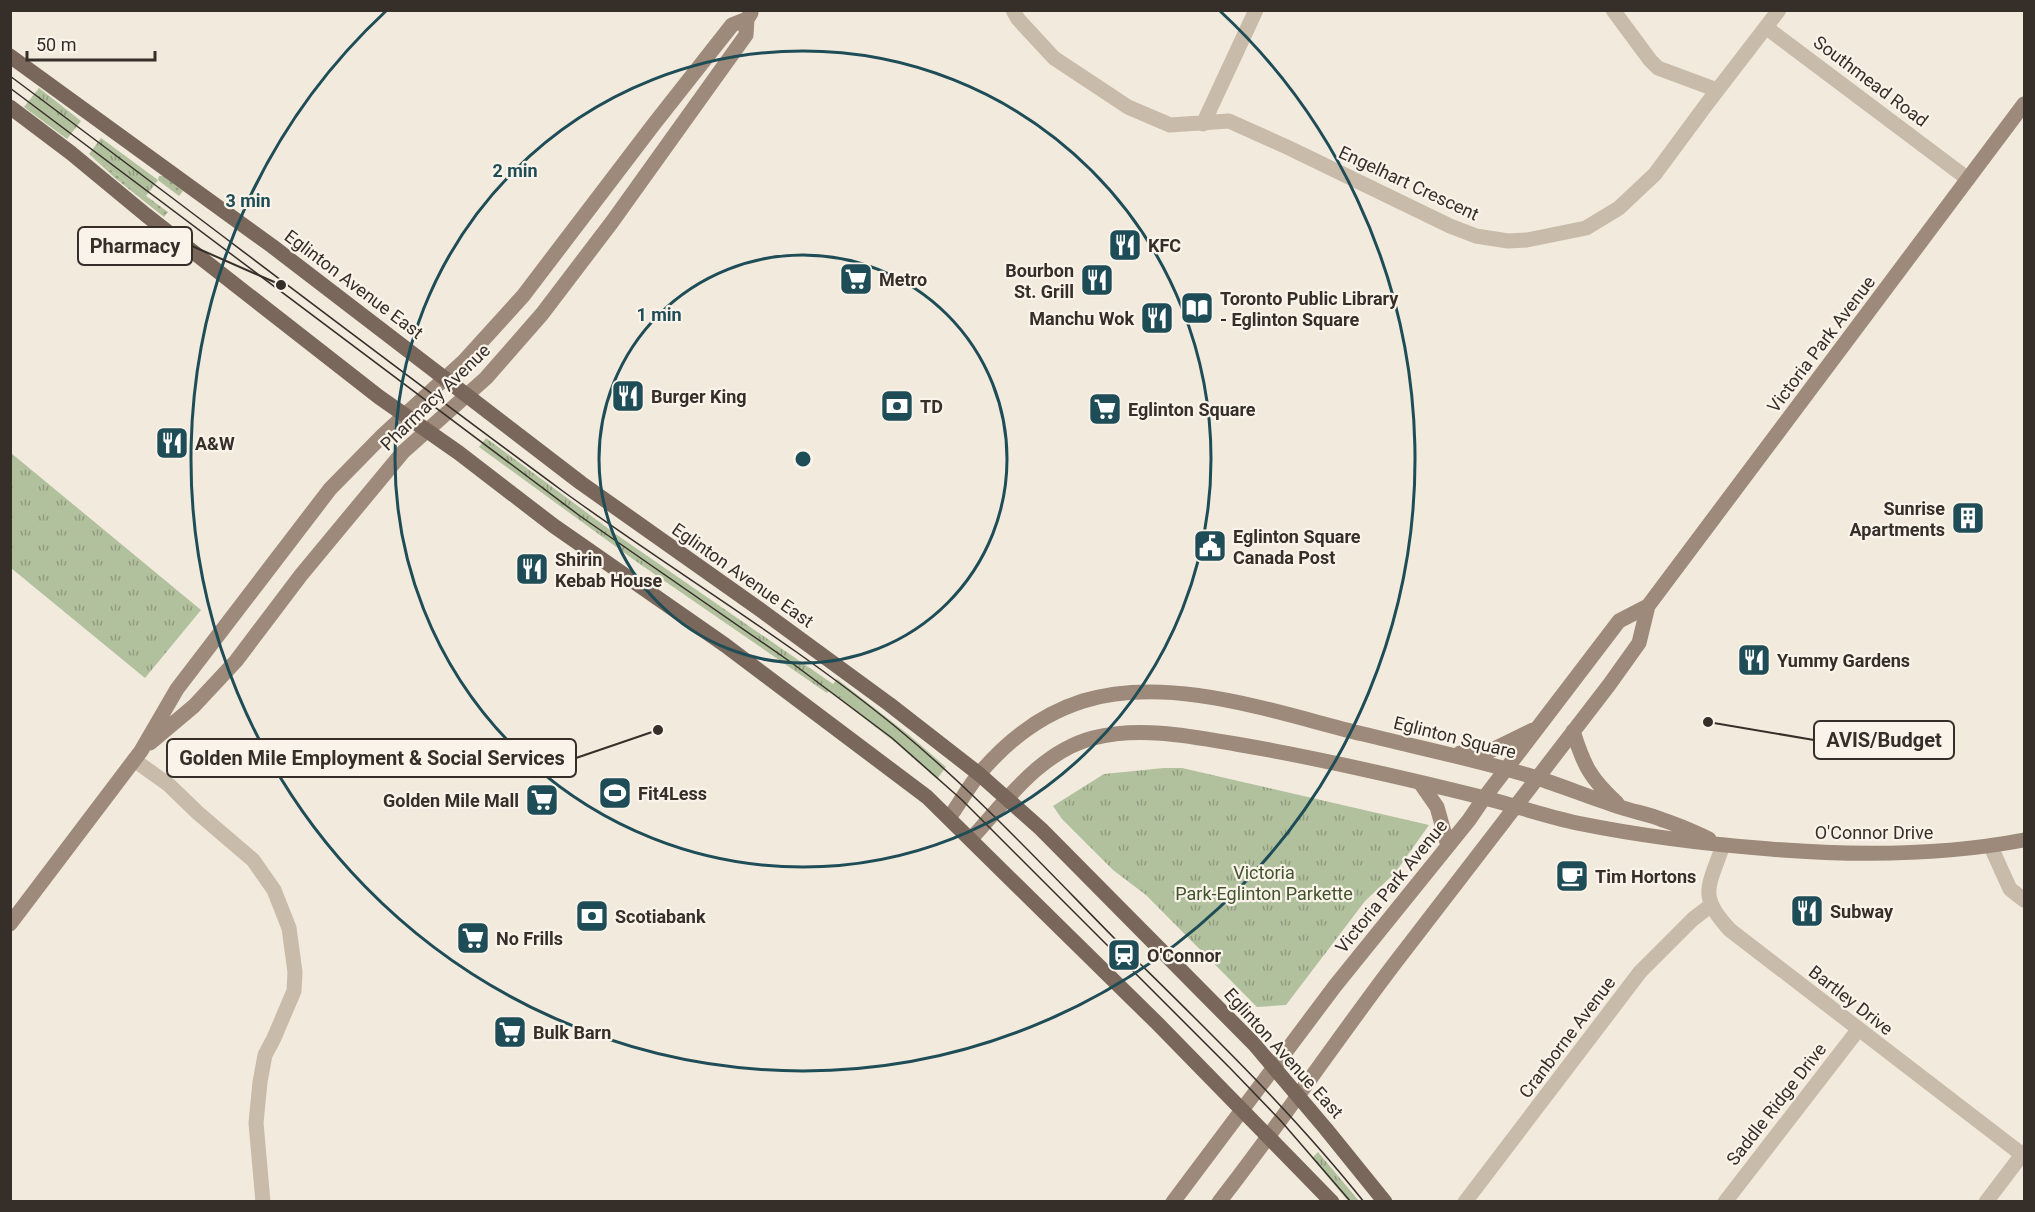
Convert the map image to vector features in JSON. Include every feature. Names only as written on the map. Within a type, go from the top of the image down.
[{"type":"main road","name":"Pharmacy Avenue","points":[[10,924],[138,755],[177,689],[330,489],[464,361],[523,296],[732,25],[750,15]]},
{"type":"main road","name":"Pharmacy Avenue","points":[[138,755],[194,706],[236,661],[301,575],[403,452],[486,378],[542,314],[612,222],[746,35],[750,15]]},
{"type":"main road","name":"Eglinton Avenue East","points":[[10,56],[253,232],[581,483],[889,704],[1008,798],[1254,1044],[1385,1202]]},
{"type":"main road","name":"Victoria Park Avenue","points":[[1219,1202],[1269,1138],[1388,972],[1639,643],[1648,606],[2025,104]]},
{"type":"main road","points":[[10,107],[291,329],[405,415],[554,526],[725,645],[927,797],[1141,1007],[1332,1202]]},
{"type":"main road","name":"Victoria Park Avenue","points":[[1173,1202],[1335,986],[1470,820],[1484,798],[1619,621],[1648,606]]},
{"type":"main road","name":"Eglinton Square","points":[[950,818],[979,774],[1017,737],[1053,713],[1084,701],[1133,693],[1178,694],[1244,705],[1537,778]]},
{"type":"main road","points":[[1445,754],[1490,751],[1539,728]]},
{"type":"main road","points":[[1573,731],[1581,757],[1595,783],[1621,808]]},
{"type":"main road","points":[[971,839],[1008,798],[1052,757],[1070,746],[1096,737],[1131,733],[1188,736],[1280,752],[1515,807]]},
{"type":"main road","name":"O'Connor Drive","points":[[1537,778],[1621,808],[1663,819],[1723,846]]},
{"type":"main road","points":[[1421,784],[1437,807],[1448,846]]},
{"type":"main road","name":"O'Connor Drive","points":[[1515,807],[1575,822],[1652,837],[1723,846],[1816,853],[1913,854],[1991,847],[2025,840]]},
{"type":"street","name":"Engelhart Crescent","points":[[1013,10],[1018,19],[1054,58],[1128,107],[1170,125],[1228,121],[1287,147],[1425,215],[1476,236],[1508,241],[1527,240],[1586,228],[1619,208],[1655,174],[1717,90],[1767,28]]},
{"type":"street","points":[[1203,124],[1256,10]]},
{"type":"street","points":[[1613,10],[1658,68],[1717,90]]},
{"type":"street","points":[[1767,28],[1779,10]]},
{"type":"street","name":"Southmead Road","points":[[1767,28],[1968,179]]},
{"type":"street","points":[[138,755],[198,813],[253,860],[274,890],[289,928],[296,972],[294,991],[265,1055],[256,1115],[263,1202]]},
{"type":"street","points":[[1710,906],[1708,899],[1710,882],[1723,846]]},
{"type":"street","points":[[1991,847],[2010,889],[2025,900]]},
{"type":"street","name":"Bartley Drive","points":[[1710,906],[1730,930],[1858,1030],[2024,1154]]},
{"type":"street","name":"Cranborne Avenue","points":[[1465,1202],[1640,972],[1693,919],[1710,906]]},
{"type":"street","name":"Saddle Ridge Drive","points":[[1725,1202],[1858,1030]]},
{"type":"street","points":[[1986,1202],[2024,1154]]},
{"type":"green space","points":[[39,88],[81,121],[67,139],[24,107]]},
{"type":"green space","points":[[101,138],[158,180],[146,196],[89,154]]},
{"type":"green space","points":[[89,154],[168,212],[164,217]]},
{"type":"green space","points":[[159,176],[163,176],[183,191],[179,196],[158,180]]},
{"type":"green space","points":[[486,438],[617,535],[833,684],[837,679],[946,767],[937,779],[896,743],[829,691],[827,693],[637,562],[479,447]]},
{"type":"green space","points":[[11,453],[201,610],[145,678],[11,568]]},
{"type":"green space","name":"Victoria Park-Eglinton Parkette","points":[[1182,768],[1429,825],[1395,873],[1365,901],[1286,1005],[1257,1007],[1146,895],[1113,870],[1062,819],[1053,806],[1104,774]]},
{"type":"green space","points":[[1318,1152],[1359,1201],[1348,1201],[1312,1158]]},
{"type":"tram line","points":[[10,76],[564,492],[816,666],[897,728],[983,806],[1215,1038],[1306,1134],[1364,1202]]},
{"type":"tram line","points":[[10,88],[580,516],[792,663],[892,738],[962,800],[1230,1068],[1281,1121],[1351,1202]]},
{"type":"place","name":"KFC","points":[[1125,245]]},
{"type":"place","name":"Metro","points":[[856,279]]},
{"type":"place","name":"Bourbon St. Grill","points":[[1097,280]]},
{"type":"place","name":"Pharmacy","points":[[281,285]]},
{"type":"place","name":"Toronto Public Library - Eglinton Square","points":[[1197,308]]},
{"type":"place","name":"Manchu Wok","points":[[1157,318]]},
{"type":"place","name":"Burger King","points":[[628,396]]},
{"type":"place","name":"TD","points":[[897,406]]},
{"type":"place","name":"Eglinton Square","points":[[1105,409]]},
{"type":"place","name":"A&W","points":[[172,443]]},
{"type":"place","name":"Sunrise Apartments","points":[[1968,518]]},
{"type":"place","name":"Eglinton Square Canada Post","points":[[1210,546]]},
{"type":"place","name":"Shirin Kebab House","points":[[532,569]]},
{"type":"place","name":"Yummy Gardens","points":[[1754,660]]},
{"type":"place","name":"AVIS/Budget","points":[[1708,722]]},
{"type":"place","name":"Golden Mile Employment & Social Services","points":[[658,730]]},
{"type":"place","name":"Fit4Less","points":[[615,793]]},
{"type":"place","name":"Golden Mile Mall","points":[[542,800]]},
{"type":"place","name":"Tim Hortons","points":[[1572,876]]},
{"type":"place","name":"Subway","points":[[1807,911]]},
{"type":"place","name":"Scotiabank","points":[[592,916]]},
{"type":"place","name":"No Frills","points":[[473,938]]},
{"type":"place","name":"O'Connor","points":[[1124,955]]},
{"type":"place","name":"Bulk Barn","points":[[510,1032]]}]
